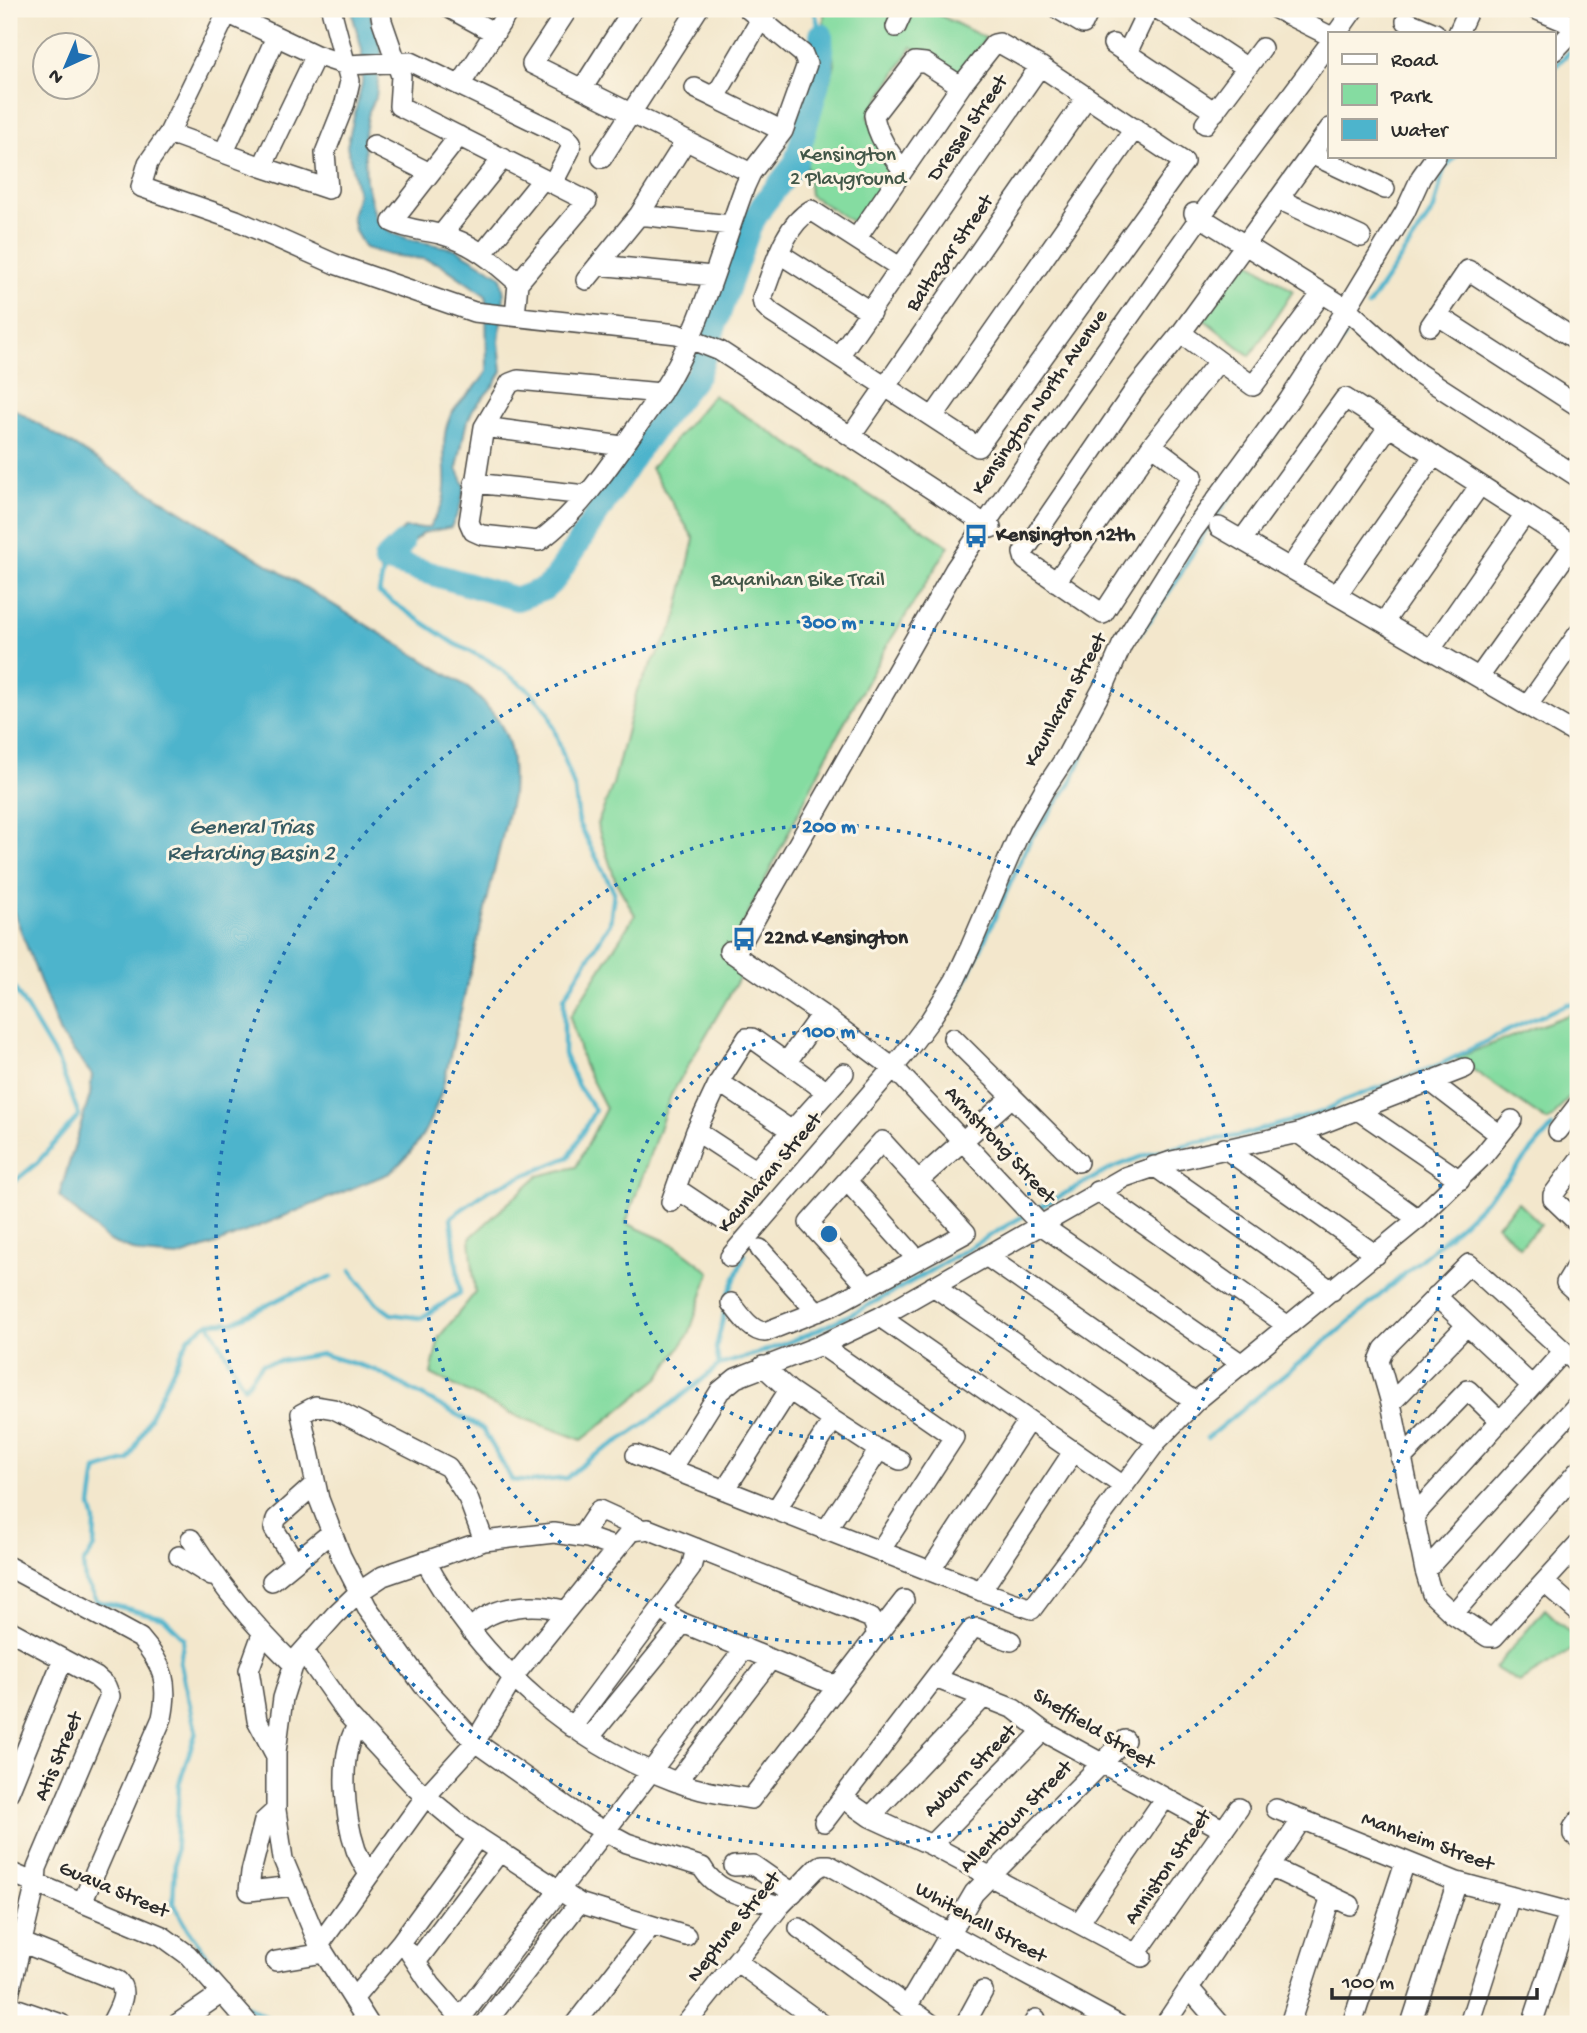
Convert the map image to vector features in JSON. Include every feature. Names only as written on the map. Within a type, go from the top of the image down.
[{"type":"street","points":[[169,133],[328,189],[325,153],[349,90],[354,65],[331,9]]},
{"type":"street","points":[[380,9],[390,63],[401,76],[399,106],[587,201],[518,283],[511,315]]},
{"type":"street","points":[[451,9],[495,33]]},
{"type":"street","points":[[460,85],[510,9]]},
{"type":"street","points":[[568,9],[532,64],[751,173]]},
{"type":"street","points":[[582,89],[633,9]]},
{"type":"street","points":[[602,158],[698,9]]},
{"type":"street","points":[[896,27],[904,9]]},
{"type":"street","points":[[1058,9],[1087,16]]},
{"type":"street","points":[[1148,9],[1120,49],[1210,118],[1262,48]]},
{"type":"street","points":[[1158,9],[1247,68]]},
{"type":"street","points":[[1276,9],[1328,35]]},
{"type":"street","points":[[1338,32],[1354,9]]},
{"type":"street","points":[[1458,32],[1469,9]]},
{"type":"street","points":[[1535,9],[1578,27],[1556,49]]},
{"type":"street","points":[[483,253],[548,181],[570,150],[571,142],[565,136],[411,62],[354,65],[316,55],[228,11],[169,133],[160,142],[148,163],[141,187],[236,220],[335,264],[474,312],[693,338],[720,351],[988,526]]},
{"type":"street","points":[[661,393],[518,380],[510,383],[484,427],[474,483],[470,522],[473,531],[482,535],[532,541],[539,541],[547,536],[586,495],[661,393],[693,338],[712,276],[751,173],[783,131],[807,64],[806,59],[755,14],[715,97]]},
{"type":"street","points":[[1405,21],[1432,32]]},
{"type":"street","points":[[224,152],[276,37]]},
{"type":"street","points":[[856,239],[961,86],[994,44],[999,43],[1040,66],[1184,163],[978,447],[772,313],[763,303],[762,298],[786,237],[811,210],[856,239],[901,268]]},
{"type":"street","name":"Kensington North Avenue","points":[[732,953],[955,569],[988,526],[1197,215],[1328,46]]},
{"type":"street","points":[[262,167],[316,55]]},
{"type":"street","points":[[903,170],[892,157],[876,127],[874,116],[915,62],[925,63],[961,86]]},
{"type":"street","name":"Dressel Street","points":[[839,356],[1040,66]]},
{"type":"street","points":[[695,88],[783,131]]},
{"type":"street","name":"Baltazar Street","points":[[851,436],[1087,97]]},
{"type":"street","points":[[933,417],[1135,128]]},
{"type":"street","points":[[1152,445],[1193,476],[1103,614],[1026,561],[1023,554],[1136,388],[1181,333],[1328,131]]},
{"type":"street","points":[[459,136],[392,222],[406,229],[442,234],[483,253],[518,283]]},
{"type":"street","points":[[685,142],[639,215],[592,273],[712,276]]},
{"type":"street","points":[[374,145],[430,173]]},
{"type":"street","points":[[1311,154],[1385,189]]},
{"type":"street","points":[[442,234],[502,158]]},
{"type":"street","name":"Kaunlaran Street","points":[[730,1257],[930,1020],[955,980],[1000,883],[1012,848],[1082,727],[1122,645],[1194,531],[1354,315],[1391,235],[1421,177],[1435,158]]},
{"type":"street","points":[[1278,198],[1361,237]]},
{"type":"street","points":[[639,215],[730,225]]},
{"type":"street","points":[[1197,215],[1354,315],[1418,373],[1578,477]]},
{"type":"street","points":[[780,254],[870,312]]},
{"type":"street","points":[[1578,341],[1468,270],[1433,321],[1578,406]]},
{"type":"street","points":[[1181,333],[1253,386],[1322,293]]},
{"type":"street","points":[[1056,582],[1152,445],[1218,362]]},
{"type":"street","points":[[1242,540],[1345,398],[1525,514],[1577,544],[1479,677]]},
{"type":"street","points":[[1290,568],[1389,426]]},
{"type":"street","points":[[484,427],[622,446]]},
{"type":"street","points":[[1338,595],[1434,455]]},
{"type":"street","points":[[474,483],[586,495]]},
{"type":"street","points":[[1384,622],[1480,485]]},
{"type":"street","points":[[1431,649],[1525,514]]},
{"type":"street","points":[[1219,527],[1577,732]]},
{"type":"street","points":[[1528,705],[1578,634]]},
{"type":"street","name":"Armstrong Street","points":[[732,953],[892,1067],[1033,1216],[1242,1364]]},
{"type":"street","points":[[786,1063],[821,1014]]},
{"type":"street","points":[[725,1221],[674,1196],[696,1131],[719,1082],[747,1038],[752,1038],[827,1092]]},
{"type":"street","points":[[953,1038],[1078,1162]]},
{"type":"street","points":[[671,1469],[720,1391],[736,1378],[821,1345],[880,1317],[986,1256],[1033,1216],[1154,1166],[1297,1133],[1465,1068]]},
{"type":"street","points":[[696,1131],[754,1170],[844,1073]]},
{"type":"street","points":[[719,1082],[792,1131]]},
{"type":"street","points":[[636,1455],[1032,1609],[1122,1485],[1157,1441],[1195,1402],[1418,1219],[1460,1180],[1506,1128],[1431,1082]]},
{"type":"street","points":[[919,1180],[1012,1097]]},
{"type":"street","points":[[1558,1131],[1578,1105]]},
{"type":"street","points":[[1359,1111],[1460,1180]]},
{"type":"street","points":[[1297,1133],[1418,1219]]},
{"type":"street","points":[[731,1303],[760,1332],[817,1312],[868,1287],[966,1233],[882,1141],[809,1223],[868,1287]]},
{"type":"street","points":[[1224,1149],[1376,1255]]},
{"type":"street","points":[[1578,1161],[1553,1195],[1553,1199],[1578,1223]]},
{"type":"street","points":[[1154,1166],[1332,1290]]},
{"type":"street","points":[[847,1181],[917,1259]]},
{"type":"street","points":[[1097,1191],[1289,1326]]},
{"type":"street","points":[[760,1249],[817,1312]]},
{"type":"street","points":[[986,1256],[1195,1402]]},
{"type":"street","points":[[1578,1263],[1566,1283],[1578,1294]]},
{"type":"street","points":[[1413,1517],[1532,1386],[1571,1357],[1469,1264],[1381,1354],[1379,1361],[1391,1403],[1413,1517],[1432,1594],[1453,1614],[1488,1637],[1494,1637],[1578,1545]]},
{"type":"street","points":[[933,1286],[1157,1441]]},
{"type":"street","points":[[1436,1296],[1532,1386]]},
{"type":"street","points":[[880,1317],[1122,1485]]},
{"type":"street","points":[[1391,1403],[1467,1325]]},
{"type":"street","points":[[821,1345],[954,1437],[880,1551]]},
{"type":"street","points":[[763,1366],[789,1390],[879,1450],[900,1460]]},
{"type":"street","points":[[725,1490],[789,1390]]},
{"type":"street","points":[[1401,1459],[1468,1390],[1500,1421]]},
{"type":"street","points":[[1425,1571],[1578,1404]]},
{"type":"street","points":[[484,1541],[468,1498],[448,1467],[334,1409],[316,1406],[302,1414],[315,1484],[332,1532],[359,1592],[423,1685],[475,1742],[541,1790],[627,1843],[702,1867],[708,1879],[723,1889],[786,1900]]},
{"type":"street","points":[[776,1510],[833,1420]]},
{"type":"street","points":[[930,1571],[1028,1421]]},
{"type":"street","points":[[826,1530],[879,1450]]},
{"type":"street","points":[[981,1591],[1073,1452]]},
{"type":"street","points":[[1453,1614],[1578,1471]]},
{"type":"street","points":[[295,1562],[274,1529],[276,1519],[315,1484]]},
{"type":"street","points":[[581,1537],[599,1510],[643,1530]]},
{"type":"street","points":[[276,1961],[322,1949],[369,1875],[426,1796],[475,1742],[513,1679],[631,1531],[648,1529],[871,1618],[876,1636]]},
{"type":"street","points":[[272,1581],[332,1532]]},
{"type":"street","points":[[369,2024],[322,1949],[283,1859],[276,1810],[276,1756],[283,1698],[298,1658],[335,1615],[359,1592],[383,1576],[484,1541],[554,1533],[581,1537],[617,1548]]},
{"type":"street","points":[[191,1539],[218,1580],[262,1634],[298,1658],[426,1796],[478,1837],[579,1903],[686,1936]]},
{"type":"street","points":[[572,1727],[691,1568],[696,1549]]},
{"type":"street","points":[[179,1556],[218,1580]]},
{"type":"street","points":[[426,1562],[441,1589],[513,1679],[572,1727],[607,1750],[652,1772],[690,1787],[751,1799],[904,1600]]},
{"type":"street","points":[[9,1567],[140,1638],[153,1653],[163,1672],[166,1697],[162,1718],[82,1903]]},
{"type":"street","points":[[1545,1583],[1578,1612]]},
{"type":"street","points":[[665,1602],[664,1609],[683,1623],[831,1684],[840,1684]]},
{"type":"street","points":[[471,1629],[483,1618],[502,1611],[550,1606],[566,1611]]},
{"type":"street","points":[[589,1738],[683,1623]]},
{"type":"street","points":[[824,1822],[972,1629],[977,1628],[1011,1642]]},
{"type":"street","name":"Atis Street","points":[[9,1630],[96,1677],[106,1686],[110,1696],[37,1868],[23,1943],[9,1995]]},
{"type":"street","points":[[262,1634],[250,1670],[257,1720],[276,1756]]},
{"type":"street","points":[[401,1942],[431,1985],[462,2022],[559,1889],[606,1832],[745,1648]]},
{"type":"street","points":[[677,1782],[771,1658]]},
{"type":"street","points":[[9,1792],[63,1659]]},
{"type":"street","name":"Sheffield Street","points":[[935,1678],[1014,1709],[1043,1731],[1224,1830]]},
{"type":"street","points":[[870,1817],[984,1698]]},
{"type":"street","points":[[358,1725],[351,1734],[346,1763],[346,1808],[357,1851],[369,1875]]},
{"type":"street","name":"Auburn Street","points":[[931,1845],[1043,1731]]},
{"type":"street","name":"Allentown Street","points":[[907,2007],[974,1893],[1125,1740]]},
{"type":"street","points":[[843,1798],[870,1817],[931,1845],[1079,1923],[1165,1798]]},
{"type":"street","name":"Anniston Street","points":[[1079,1923],[1139,1955],[1239,1808]]},
{"type":"street","name":"Manheim Street","points":[[1276,1808],[1457,1882],[1574,1915]]},
{"type":"street","points":[[276,1810],[264,1821],[249,1891],[294,1886]]},
{"type":"street","points":[[1165,2024],[1302,1819]]},
{"type":"street","points":[[1578,1821],[1573,1828],[1573,1834],[1578,1838]]},
{"type":"street","points":[[353,1999],[401,1942],[478,1837]]},
{"type":"street","points":[[416,1962],[500,1852]]},
{"type":"street","points":[[702,1867],[711,1860],[724,1857],[734,1866],[740,1878],[738,1893]]},
{"type":"street","points":[[1352,2024],[1405,1862]]},
{"type":"street","points":[[734,1866],[753,1865],[786,1900]]},
{"type":"street","name":"Neptune Street","points":[[686,2024],[786,1900],[822,1865]]},
{"type":"street","name":"Whitehall Street","points":[[822,1865],[838,1868],[951,1934],[1117,2024]]},
{"type":"street","points":[[1270,1867],[1350,1905]]},
{"type":"street","name":"Guava Street","points":[[9,1872],[162,1936],[175,1944],[249,2024]]},
{"type":"street","points":[[1411,2024],[1457,1882]]},
{"type":"street","points":[[1290,2024],[1331,1896]]},
{"type":"street","points":[[1469,2024],[1510,1896]]},
{"type":"street","points":[[485,2024],[579,1903]]},
{"type":"street","points":[[1532,2024],[1574,1915]]},
{"type":"street","points":[[576,2024],[651,1926]]},
{"type":"street","points":[[799,1928],[931,2024]]},
{"type":"street","points":[[23,1943],[118,1981],[124,1992],[111,2024]]},
{"type":"street","points":[[736,1961],[822,2024]]},
{"type":"street","points":[[1189,1988],[1220,2024]]},
{"type":"street","points":[[965,2024],[983,1991]]},
{"type":"street","points":[[177,2024],[222,1993]]},
{"type":"street","points":[[9,2006],[61,2024]]},
{"type":"green space","name":"Kensington 2 Playground","points":[[824,9],[927,9],[986,38],[957,77],[912,47],[868,117],[897,172],[857,225],[810,195],[806,157],[835,64],[824,24]]},
{"type":"green space","points":[[1243,257],[1293,291],[1250,356],[1201,317]]},
{"type":"green space","name":"Bayanihan Bike Trail","points":[[713,395],[949,546],[885,649],[830,749],[727,957],[745,968],[671,1095],[626,1223],[675,1245],[710,1272],[689,1334],[659,1378],[582,1440],[509,1413],[431,1374],[439,1337],[475,1293],[470,1238],[538,1176],[576,1167],[606,1108],[584,1065],[570,1017],[635,915],[616,882],[597,825],[613,784],[637,690],[675,623],[694,539],[651,468]]},
{"type":"green space","points":[[1578,1011],[1578,1085],[1547,1121],[1456,1058]]},
{"type":"green space","points":[[1518,1202],[1541,1224],[1520,1247],[1497,1225]]},
{"type":"green space","points":[[1545,1609],[1578,1641],[1578,1646],[1519,1682],[1495,1668]]},
{"type":"water","points":[[353,9],[371,9],[371,19],[382,49],[376,97],[369,111],[364,138],[366,181],[376,220],[392,233],[456,249],[501,276],[504,295],[499,342],[502,371],[494,385],[473,409],[466,425],[457,468],[465,486],[459,511],[451,527],[423,533],[406,547],[383,575],[377,565],[404,528],[429,528],[442,504],[446,428],[454,411],[487,371],[486,296],[440,264],[365,248],[355,231],[352,216],[358,194],[347,146],[362,83],[362,50]]},
{"type":"water","name":"General Trias Retarding Basin 2","points":[[9,406],[466,686],[491,711],[510,747],[512,796],[442,1090],[422,1135],[409,1154],[390,1173],[178,1257],[142,1254],[107,1240],[59,1196],[90,1095],[92,1075],[60,1034],[13,910],[9,908]]},
{"type":"waterway","points":[[814,9],[821,35]]},
{"type":"waterway","points":[[402,544],[385,560],[517,599],[544,589],[555,579],[640,447],[698,374],[750,226],[795,164],[822,68],[821,35]]},
{"type":"waterway","points":[[1556,66],[1578,43]]},
{"type":"waterway","points":[[1368,306],[1434,209],[1444,169],[1454,158]]},
{"type":"waterway","points":[[1140,634],[1202,537],[1349,330]]},
{"type":"waterway","points":[[351,1270],[376,1303],[391,1314],[421,1318],[460,1293],[451,1217],[489,1190],[569,1157],[595,1110],[578,1086],[564,1054],[564,998],[610,923],[614,892],[579,824],[575,790],[548,711],[529,690],[488,660],[455,644],[379,593],[383,572]]},
{"type":"waterway","points":[[937,1027],[959,996],[1030,840],[1071,783],[1103,707]]},
{"type":"waterway","points":[[9,979],[58,1061],[79,1115],[37,1163],[9,1186]]},
{"type":"waterway","points":[[1036,1209],[1112,1168],[1146,1155],[1197,1142],[1239,1136],[1322,1112],[1343,1101],[1441,1064],[1568,1004],[1578,1004]]},
{"type":"waterway","points":[[1207,1438],[1348,1323],[1464,1222],[1507,1179],[1552,1127]]},
{"type":"waterway","points":[[719,1365],[786,1343],[850,1315],[1025,1215]]},
{"type":"waterway","points":[[727,1298],[745,1254]]},
{"type":"waterway","points":[[278,2024],[242,2003],[187,1928],[173,1902],[179,1784],[196,1732],[180,1662],[184,1638],[164,1618],[97,1601],[85,1581],[83,1564],[94,1547],[95,1521],[91,1506],[96,1470],[129,1460],[189,1337],[209,1323],[233,1322],[331,1277]]},
{"type":"waterway","points":[[209,1323],[244,1387],[262,1364],[322,1354],[375,1370],[483,1429],[512,1480],[531,1482],[567,1478],[590,1459],[666,1408],[719,1365],[716,1348],[726,1306]]},
{"type":"place","name":"Kensington 12th","points":[[976,536]]},
{"type":"place","name":"22nd Kensington","points":[[744,939]]}]
